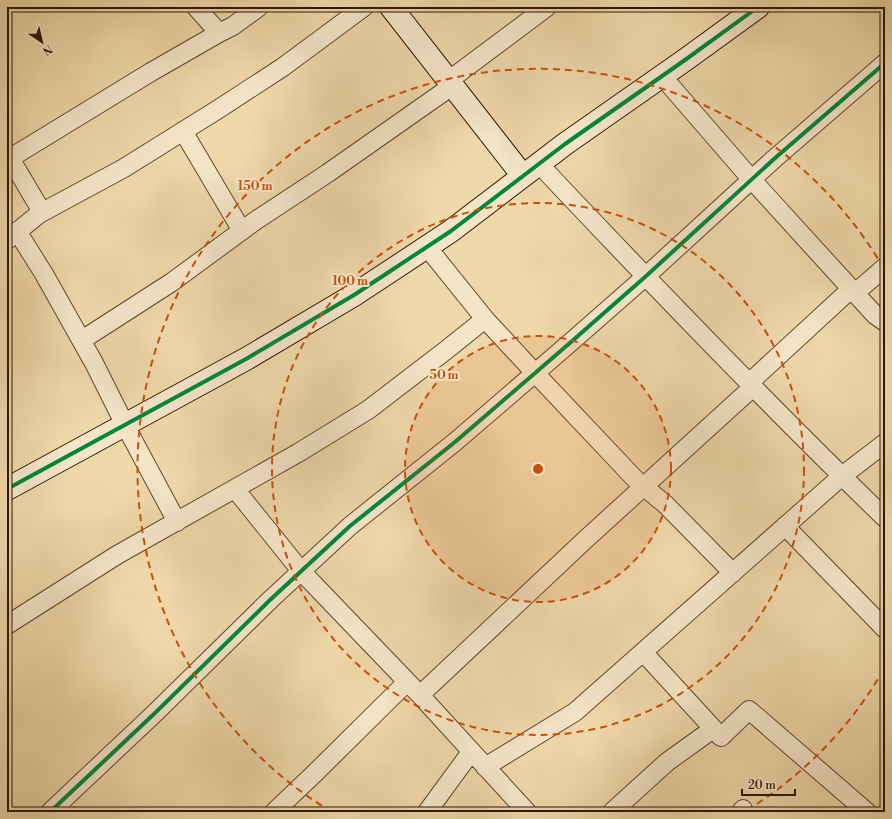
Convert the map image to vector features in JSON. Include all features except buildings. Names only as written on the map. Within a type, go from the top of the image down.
[{"type":"street","points":[[196,7],[219,32]]},
{"type":"street","points":[[42,212],[8,159],[151,72],[219,32],[233,26],[259,7]]},
{"type":"street","points":[[177,522],[125,425],[82,340],[44,274],[12,235],[42,212],[124,168],[282,67],[364,7]]},
{"type":"street","points":[[391,7],[450,83],[531,170],[645,277],[885,518]]},
{"type":"street","points":[[82,340],[172,282],[242,231],[406,119],[547,7]]},
{"type":"street","points":[[7,489],[246,359],[354,295],[451,231],[565,144],[758,7]]},
{"type":"street","points":[[50,812],[350,526],[455,442],[535,373],[885,63]]},
{"type":"street","points":[[662,76],[752,180],[875,315],[885,322]]},
{"type":"street","points":[[183,131],[242,231]]},
{"type":"street","points":[[427,247],[485,319],[535,373],[636,480],[666,506],[733,573]]},
{"type":"street","points":[[420,695],[853,291],[885,267]]},
{"type":"street","points":[[7,625],[117,555],[298,453],[368,410],[446,351],[485,319]]},
{"type":"street","points":[[485,766],[575,712],[842,476],[885,443]]},
{"type":"street","points":[[235,489],[302,571],[420,695],[527,812]]},
{"type":"street","points":[[785,526],[885,629]]},
{"type":"street","points":[[643,652],[721,737],[749,710],[867,812]]},
{"type":"street","points":[[274,812],[316,773],[407,682]]},
{"type":"street","points":[[612,812],[667,762],[713,729]]},
{"type":"street","points":[[427,812],[472,752]]},
{"type":"cycle path","points":[[7,489],[246,359],[354,295],[451,231],[565,144],[758,7]]},
{"type":"cycle path","points":[[50,812],[155,713],[270,600],[350,526],[455,442],[571,342],[645,277],[774,159],[885,63]]}]
